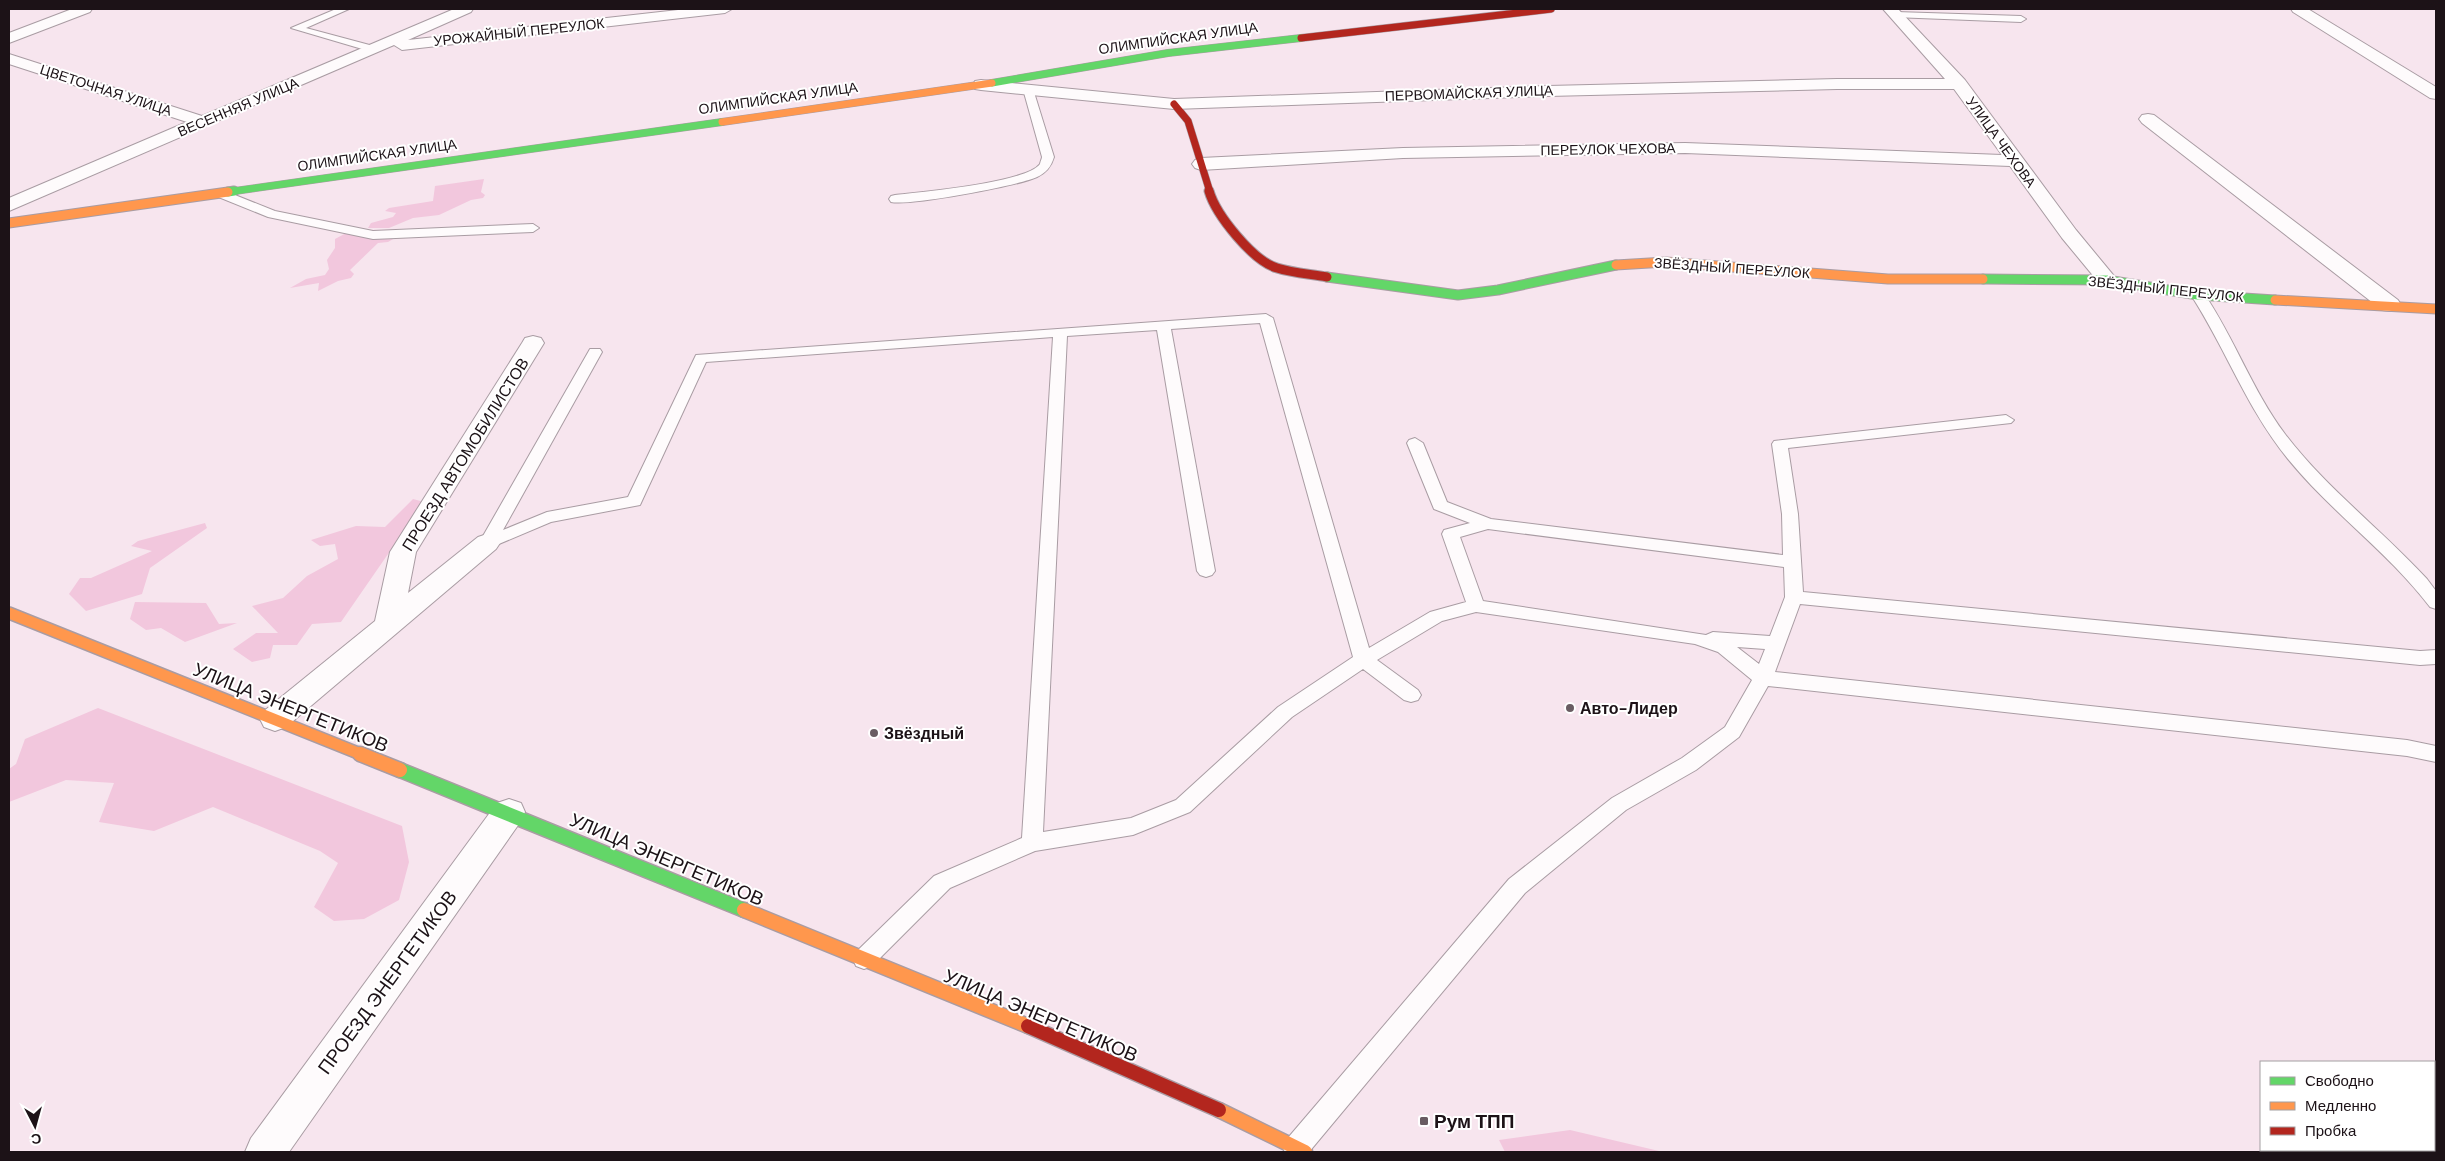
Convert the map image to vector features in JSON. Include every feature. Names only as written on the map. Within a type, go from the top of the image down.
[{"type":"street","points":[[9,38],[85,9]]},
{"type":"street","name":"ВЕСЕННЯЯ УЛИЦА","points":[[9,205],[466,9]]},
{"type":"street","name":"УРОЖАЙНЫЙ ПЕРЕУЛОК","points":[[373,49],[725,9]]},
{"type":"street","name":"ОЛИМПИЙСКАЯ УЛИЦА","points":[[9,223],[981,84],[1168,53],[1551,9]]},
{"type":"street","points":[[2298,9],[2436,94]]},
{"type":"street","name":"УЛИЦА ЧЕХОВА","points":[[1893,12],[1959,84],[2014,161],[2107,280]]},
{"type":"street","name":"ЦВЕТОЧНАЯ УЛИЦА","points":[[9,59],[204,122]]},
{"type":"street","name":"ПЕРВОМАЙСКАЯ УЛИЦА","points":[[981,84],[1174,104],[1548,91],[1837,84],[1959,84]]},
{"type":"street","name":"ЗВЁЗДНЫЙ ПЕРЕУЛОК","points":[[1174,104],[1188,121],[1211,197],[1224,220],[1258,256],[1276,268],[1302,274],[1458,295],[1499,293],[1594,269],[1635,263],[1698,264],[1888,280],[2107,280],[2198,295],[2436,308]]},
{"type":"street","points":[[2148,119],[2390,305]]},
{"type":"street","name":"ПЕРЕУЛОК ЧЕХОВА","points":[[1202,164],[1403,153],[1685,148],[2014,161]]},
{"type":"street","name":"ПРОЕЗД АВТОМОБИЛИСТОВ","points":[[388,625],[403,552],[533,343]]},
{"type":"street","points":[[275,719],[487,543]]},
{"type":"street","name":"УЛИЦА ЭНЕРГЕТИКОВ","points":[[9,613],[509,812],[864,959],[1111,1062],[1300,1150]]},
{"type":"street","name":"ПРОЕЗД ЭНЕРГЕТИКОВ","points":[[265,1152],[509,812]]},
{"type":"lane","points":[[344,9],[296,28],[373,49]]},
{"type":"lane","points":[[1893,12],[2021,18]]},
{"type":"lane","points":[[895,199],[1006,182],[1028,176],[1043,168],[1048,157],[1028,89]]},
{"type":"lane","points":[[220,193],[272,214],[373,235],[533,228]]},
{"type":"lane","points":[[2198,295],[2217,324],[2257,403],[2294,455],[2331,496],[2422,583],[2436,603]]},
{"type":"lane","points":[[487,543],[547,517],[634,501],[701,358],[1266,318],[1363,660],[1411,695]]},
{"type":"lane","points":[[1163,325],[1206,571]]},
{"type":"lane","points":[[1032,843],[1060,332]]},
{"type":"lane","points":[[487,543],[595,352]]},
{"type":"lane","points":[[1300,1150],[1516,886],[1618,804],[1689,764],[1732,732],[1763,678],[1794,597],[1790,514],[1780,444],[2006,420]]},
{"type":"lane","points":[[1415,443],[1440,505],[1488,524],[1792,562]]},
{"type":"lane","points":[[1476,606],[1450,534],[1488,524]]},
{"type":"lane","points":[[1794,597],[2420,658],[2436,657]]},
{"type":"lane","points":[[864,959],[942,882],[1032,843],[1134,826],[1183,806],[1221,774],[1284,712],[1363,660],[1436,616],[1476,606],[1695,638],[1776,643]]},
{"type":"lane","points":[[1695,638],[1725,647],[1763,678],[2407,748],[2436,754]]},
{"type":"shaded area","points":[[484,179],[481,192],[485,195],[483,198],[471,200],[439,215],[413,218],[389,228],[368,228],[371,223],[393,217],[396,213],[385,211],[389,208],[433,201],[435,186]]},
{"type":"shaded area","points":[[348,232],[395,238],[388,242],[378,243],[350,270],[354,274],[351,278],[338,281],[318,291],[319,283],[290,288],[306,279],[325,275],[329,269],[327,260],[335,248],[335,239]]},
{"type":"shaded area","points":[[413,499],[424,502],[341,622],[312,624],[297,645],[273,645],[270,658],[252,662],[233,649],[256,633],[278,633],[252,606],[283,598],[307,576],[338,559],[335,544],[320,546],[311,540],[356,526],[385,527]]},
{"type":"shaded area","points":[[205,523],[207,528],[150,568],[142,594],[86,611],[69,594],[80,578],[91,578],[152,551],[131,546],[138,541]]},
{"type":"shaded area","points":[[135,602],[206,603],[219,624],[237,623],[185,642],[161,628],[146,630],[130,619]]},
{"type":"shaded area","points":[[98,708],[402,826],[409,862],[399,900],[364,919],[334,921],[314,907],[338,863],[320,851],[213,807],[154,831],[99,822],[114,783],[66,780],[9,802],[9,769],[16,764],[25,739]]},
{"type":"shaded area","points":[[1570,1130],[1661,1152],[1505,1152],[1499,1140]]},
{"type":"traffic: fast","points":[[992,83],[1168,53],[1301,38]]},
{"type":"traffic: fast","points":[[228,192],[722,122]]},
{"type":"traffic: fast","points":[[1327,277],[1458,295],[1498,290],[1616,265]]},
{"type":"traffic: fast","points":[[1983,279],[2107,280],[2198,295],[2275,300]]},
{"type":"traffic: fast","points":[[400,770],[744,910]]},
{"type":"traffic: slow","points":[[722,122],[992,83]]},
{"type":"traffic: slow","points":[[9,223],[228,192]]},
{"type":"traffic: slow","points":[[1616,265],[1666,262],[1888,279],[1983,279]]},
{"type":"traffic: slow","points":[[2275,300],[2436,309]]},
{"type":"traffic: slow","points":[[9,613],[400,770]]},
{"type":"traffic: slow","points":[[744,910],[1028,1026]]},
{"type":"traffic: slow","points":[[1219,1110],[1305,1152]]},
{"type":"traffic: jam","points":[[1301,38],[1551,9]]},
{"type":"traffic: jam","points":[[1174,104],[1188,121],[1211,197],[1224,220],[1258,257],[1276,268],[1327,277]]},
{"type":"traffic: jam","points":[[1028,1026],[1219,1110]]},
{"type":"place","name":"Авто-Лидер","points":[[1570,708]]},
{"type":"place","name":"Звёздный","points":[[874,733]]},
{"type":"place","name":"Рум ТПП","points":[[1424,1121]]}]
